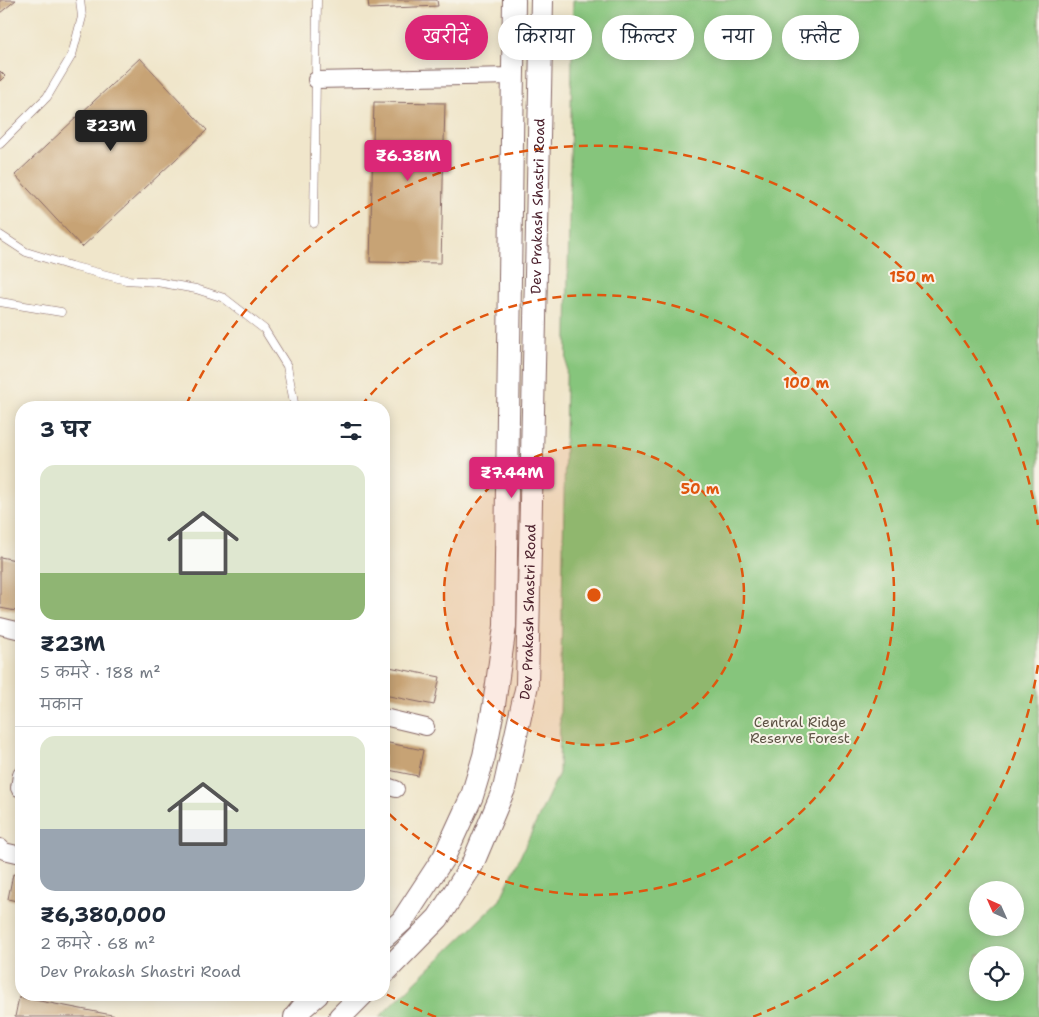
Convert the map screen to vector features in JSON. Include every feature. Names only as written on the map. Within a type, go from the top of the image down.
[{"type":"street","name":"Dev Prakash Shastri Road","points":[[390,932],[402,921],[444,857],[472,796],[484,756],[505,626],[514,0]]},
{"type":"street","name":"Dev Prakash Shastri Road","points":[[390,967],[438,918],[472,865],[504,789],[527,685],[542,0]]},
{"type":"street","points":[[316,80],[513,76]]},
{"type":"street","points":[[0,626],[15,630]]},
{"type":"street","points":[[390,718],[426,727]]},
{"type":"street","points":[[0,848],[4,851],[15,853]]},
{"type":"street","points":[[295,1017],[310,1001]]},
{"type":"street","points":[[340,1017],[356,1001]]},
{"type":"lane","points":[[0,144],[47,96],[72,55],[82,17],[80,0]]},
{"type":"lane","points":[[314,223],[317,0]]},
{"type":"lane","points":[[0,235],[26,252],[71,266],[126,280],[157,282],[196,289],[224,298],[264,329],[287,366],[294,401]]},
{"type":"lane","points":[[0,302],[61,312]]},
{"type":"green space","name":"Central Ridge Reserve Forest","points":[[573,0],[1039,0],[1039,1017],[379,1017],[500,900],[559,773],[572,60],[592,60],[592,15],[573,15]]},
{"type":"building","points":[[0,0],[16,0],[0,13]]},
{"type":"building","points":[[368,0],[437,0],[438,6],[369,9]]},
{"type":"building","points":[[140,58],[207,130],[82,247],[15,175]]},
{"type":"building","points":[[0,71],[5,76],[0,81]]},
{"type":"building","points":[[374,102],[445,103],[441,263],[370,262]]},
{"type":"building","points":[[0,557],[15,560],[15,611],[0,608]]},
{"type":"building","points":[[390,667],[440,677],[434,705],[390,696]]},
{"type":"building","points":[[390,743],[423,750],[418,776],[390,770]]},
{"type":"building","points":[[13,874],[15,874],[15,901],[8,899]]},
{"type":"building","points":[[18,1001],[40,1001],[117,1016],[117,1017],[15,1017]]}]
